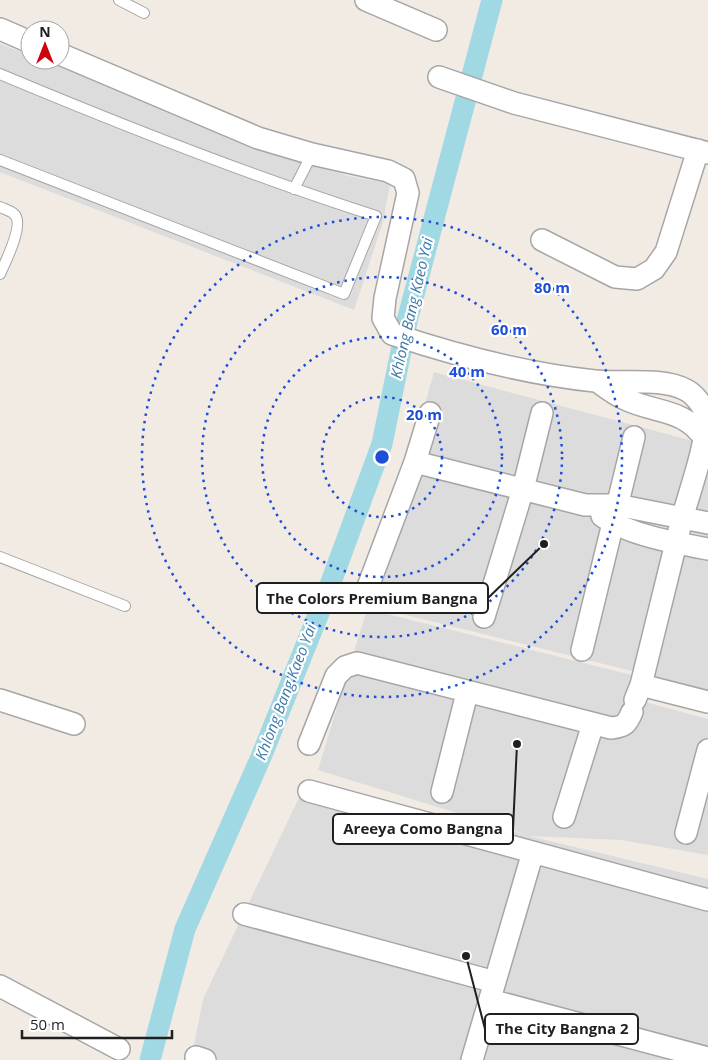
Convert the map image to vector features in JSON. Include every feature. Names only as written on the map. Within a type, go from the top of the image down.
[{"type":"street","points":[[366,0],[436,30]]},
{"type":"street","points":[[0,29],[20,38]]},
{"type":"street","points":[[70,58],[258,138],[312,154],[388,171],[404,180],[408,193],[385,298],[383,318],[392,334],[448,352],[548,374],[596,381],[648,383],[686,390],[700,402],[707,416],[705,439],[636,699],[627,723],[621,727],[593,724],[357,664],[345,668],[336,676],[309,744]]},
{"type":"street","points":[[444,79],[501,99],[703,152],[666,252],[654,270],[637,279],[615,277],[542,240]]},
{"type":"street","points":[[366,592],[415,462],[430,413]]},
{"type":"street","points":[[484,617],[523,489],[542,413]]},
{"type":"street","points":[[582,650],[634,437]]},
{"type":"street","points":[[415,462],[615,514],[676,544],[708,550]]},
{"type":"street","points":[[615,514],[683,517],[708,523]]},
{"type":"street","points":[[442,792],[467,693]]},
{"type":"street","points":[[636,699],[708,702]]},
{"type":"street","points":[[0,700],[74,724]]},
{"type":"street","points":[[564,817],[593,724]]},
{"type":"street","points":[[686,833],[708,750]]},
{"type":"street","points":[[309,791],[708,900]]},
{"type":"street","points":[[472,1060],[534,852]]},
{"type":"street","points":[[244,914],[708,1058]]},
{"type":"street","points":[[0,986],[119,1049]]},
{"type":"lane","points":[[119,0],[144,13]]},
{"type":"lane","points":[[0,74],[134,130],[294,189],[376,216],[344,294],[0,160]]},
{"type":"lane","points":[[294,189],[312,154]]},
{"type":"lane","points":[[0,207],[15,215],[18,221],[17,232],[0,274]]},
{"type":"lane","points":[[0,557],[125,606]]},
{"type":"shaded area","points":[[0,44],[20,51],[20,70],[69,70],[348,176],[390,184],[383,222],[354,310],[0,172]]},
{"type":"shaded area","points":[[434,372],[708,445],[708,690],[358,603],[414,443]]},
{"type":"shaded area","points":[[367,609],[632,675],[627,697],[708,719],[708,855],[621,840],[529,836],[708,879],[708,1060],[191,1060],[203,999],[306,783],[528,835],[318,770]]},
{"type":"waterway","name":"Khlong Bang Kaeo Yai","points":[[150,1060],[185,929],[261,757],[327,593],[382,444],[408,317],[492,0]]},
{"type":"place","name":"The Colors Premium Bangna","points":[[544,544]]},
{"type":"place","name":"Areeya Como Bangna","points":[[517,744]]},
{"type":"place","name":"The City Bangna 2","points":[[466,956]]}]
